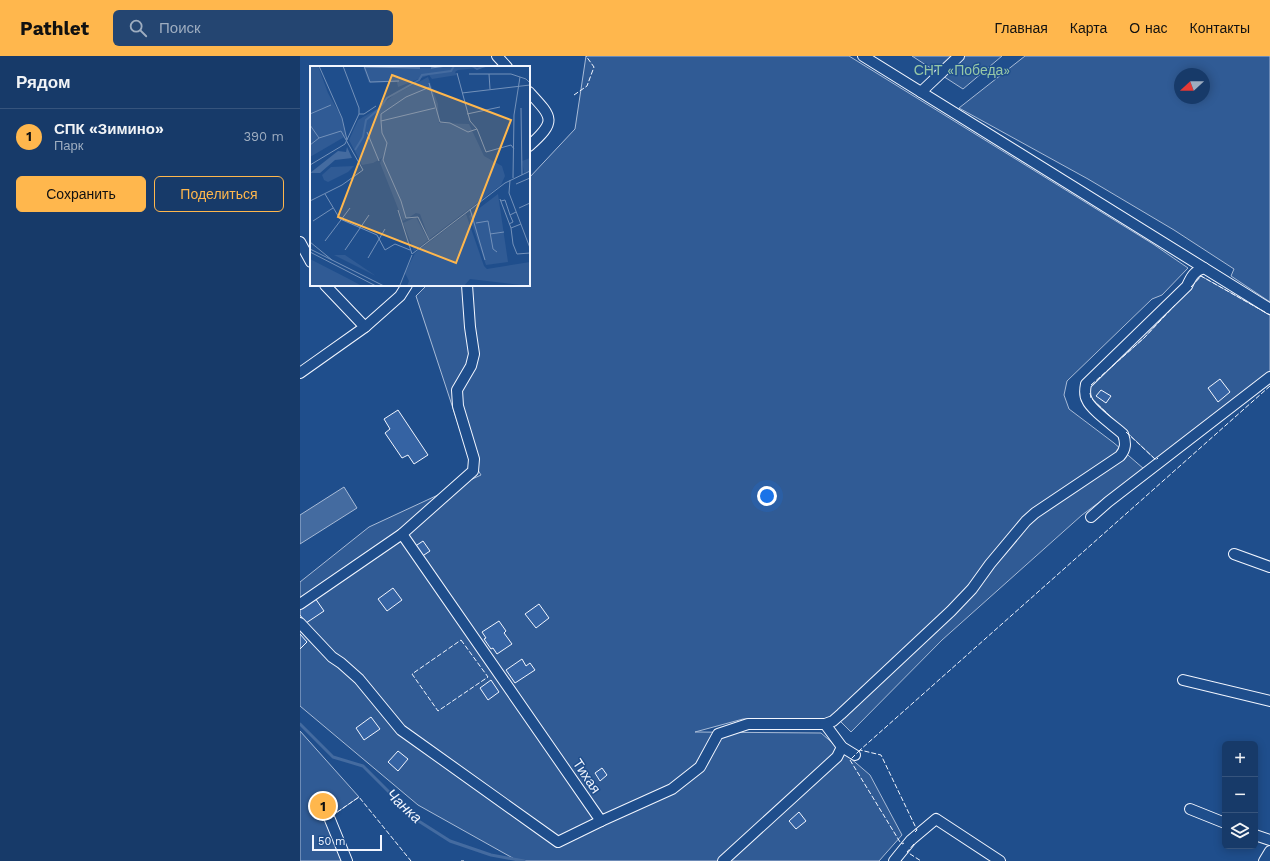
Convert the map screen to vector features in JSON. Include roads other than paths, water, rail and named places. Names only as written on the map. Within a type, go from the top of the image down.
[{"type":"street","points":[[497,56],[506,66]]},
{"type":"street","points":[[862,56],[1270,309]]},
{"type":"street","points":[[921,92],[959,56]]},
{"type":"street","points":[[530,93],[546,110],[548,127],[542,135],[530,145]]},
{"type":"street","points":[[300,242],[310,260]]},
{"type":"street","points":[[300,623],[332,657],[359,679],[401,730],[558,842],[672,789],[700,768],[718,734],[748,724],[825,724],[833,721],[841,714],[951,611],[972,589],[990,564],[1026,521],[1034,514],[1120,456],[1124,450],[1126,441],[1123,434],[1091,406],[1087,400],[1085,392],[1086,384],[1187,286],[1193,274],[1197,270],[1204,268]]},
{"type":"street","points":[[326,286],[365,327]]},
{"type":"street","points":[[300,373],[365,327],[400,296],[406,286]]},
{"type":"street","points":[[300,604],[402,534],[473,471],[474,459],[458,406],[458,390],[471,366],[474,354],[470,327],[467,286]]},
{"type":"street","points":[[1091,517],[1270,377]]},
{"type":"street","name":"Тихая","points":[[402,534],[601,821]]},
{"type":"street","points":[[1234,554],[1270,567]]},
{"type":"street","points":[[1183,680],[1270,701]]},
{"type":"street","points":[[825,724],[842,747],[854,755]]},
{"type":"street","points":[[723,861],[837,757],[842,747]]},
{"type":"street","points":[[324,805],[347,861]]},
{"type":"street","points":[[1190,809],[1222,822]]},
{"type":"street","points":[[894,861],[901,851],[936,819],[1000,861]]},
{"type":"street","points":[[1258,835],[1270,840]]},
{"type":"street","points":[[1264,861],[1270,851]]},
{"type":"waterway","name":"Чанка","points":[[300,724],[333,757],[363,766],[417,820],[450,841],[491,855],[524,861]]},
{"type":"place","name":"СПК «Зимино»","points":[[323,806]]},
{"type":"park label","name":"СНТ «Победа»","points":[[962,70]]}]
